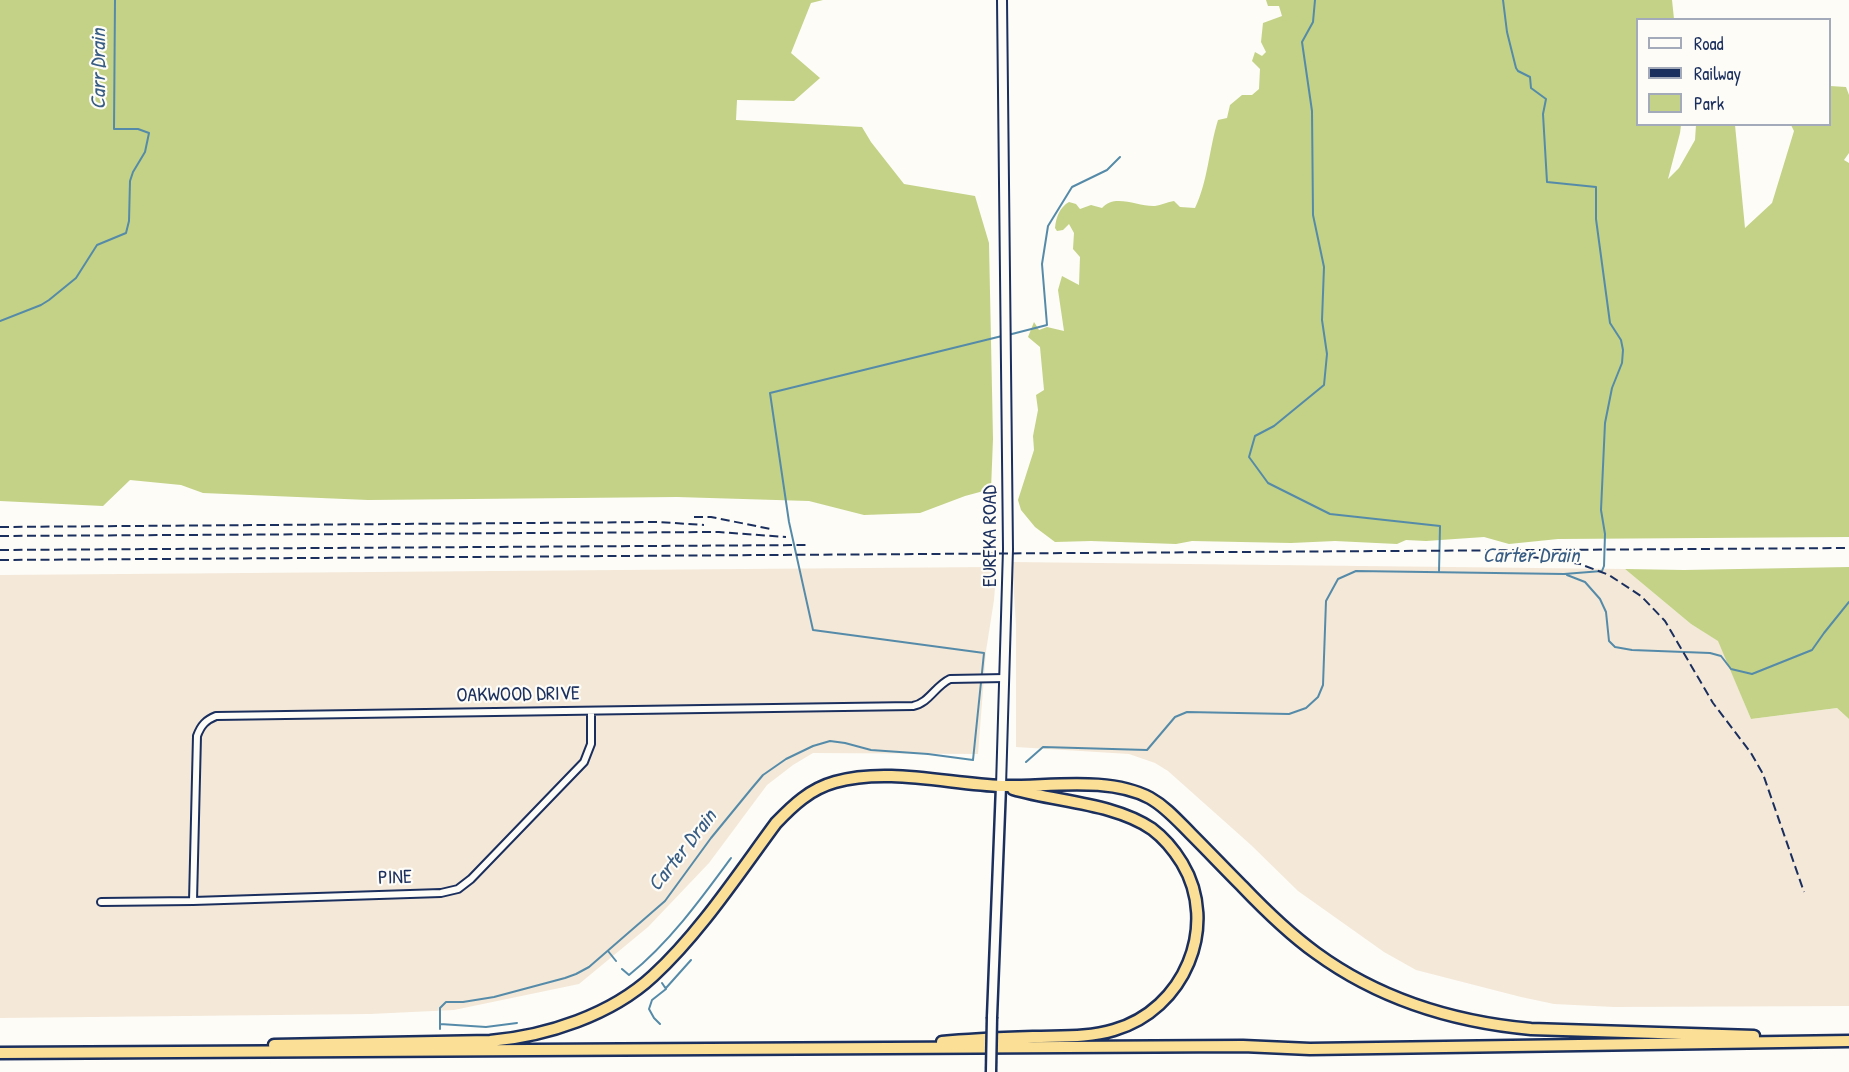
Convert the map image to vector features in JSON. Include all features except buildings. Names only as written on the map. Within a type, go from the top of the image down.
[{"type":"highway","points":[[227,1051],[280,1044],[490,1041],[534,1035],[594,1014],[652,977],[681,948],[776,823],[791,807],[818,788],[854,778],[875,777],[902,777],[1001,786],[1110,787],[1132,791],[1150,798],[1169,812],[1244,888],[1315,953],[1353,977],[1396,998],[1432,1011],[1499,1026],[1531,1029],[1726,1034],[1836,1042]]},
{"type":"highway","points":[[844,1049],[965,1040],[1083,1036],[1114,1030],[1139,1020],[1157,1008],[1176,987],[1187,968],[1193,951],[1197,931],[1197,904],[1189,875],[1173,850],[1153,830],[1119,812],[1001,786]]},
{"type":"highway","points":[[0,1053],[1243,1046],[1310,1048],[1849,1041]]},
{"type":"main road","name":"EUREKA ROAD","points":[[991,1072],[1001,786]]},
{"type":"street","name":"EUREKA ROAD","points":[[1001,786],[1008,549],[1002,0]]},
{"type":"street","name":"OAKWOOD DRIVE","points":[[193,901],[197,736],[200,728],[211,718],[222,715],[913,706],[924,702],[945,681],[950,679],[1005,678]]},
{"type":"street","name":"PINE","points":[[101,902],[441,893],[458,889],[471,879],[584,762],[591,744],[591,711]]},
{"type":"shaded area","points":[[1012,562],[1625,569],[1691,624],[1719,641],[1751,719],[1837,708],[1849,719],[1849,1006],[1614,1007],[1554,1004],[1416,970],[1384,952],[1298,891],[1251,845],[1168,771],[1155,763],[1129,754],[1016,747],[1016,625]]},
{"type":"shaded area","points":[[991,567],[996,575],[986,651],[978,754],[813,753],[767,785],[709,863],[648,927],[579,984],[454,1010],[370,1014],[0,1018],[0,575]]},
{"type":"green space","points":[[0,0],[823,0],[811,3],[791,53],[820,78],[794,101],[737,100],[736,120],[862,127],[904,184],[975,196],[989,243],[993,439],[991,489],[920,513],[864,515],[809,501],[677,497],[368,500],[203,493],[181,485],[130,480],[103,506],[0,501]]},
{"type":"green space","points":[[1266,0],[1672,0],[1674,18],[1636,18],[1636,126],[1681,126],[1668,179],[1679,168],[1695,140],[1696,126],[1735,126],[1745,228],[1772,203],[1794,131],[1792,126],[1831,126],[1831,86],[1846,87],[1849,95],[1849,153],[1844,160],[1849,163],[1849,537],[1558,539],[1509,544],[1484,537],[1406,540],[1397,544],[1335,541],[1291,543],[1192,541],[1176,544],[1055,542],[1035,527],[1021,510],[1018,500],[1034,450],[1033,436],[1038,410],[1036,395],[1044,390],[1040,347],[1028,337],[1034,322],[1039,330],[1047,327],[1064,331],[1058,290],[1062,276],[1079,285],[1080,257],[1073,249],[1074,233],[1069,224],[1063,230],[1057,231],[1055,228],[1059,213],[1069,202],[1076,204],[1080,209],[1091,205],[1102,208],[1107,204],[1120,201],[1155,206],[1174,201],[1180,207],[1195,208],[1203,187],[1218,120],[1227,118],[1230,105],[1242,95],[1252,95],[1259,89],[1260,69],[1252,61],[1255,52],[1262,56],[1266,52],[1261,42],[1263,23],[1282,16],[1279,6],[1268,6]]},
{"type":"green space","points":[[1849,567],[1849,719],[1837,708],[1751,719],[1718,641],[1691,624],[1625,569],[1684,570]]},
{"type":"waterway","name":"Carr Drain","points":[[0,321],[49,300],[76,278],[97,245],[126,233],[129,221],[130,181],[145,152],[149,133],[138,129],[114,129],[115,0]]},
{"type":"waterway","points":[[1315,0],[1313,22],[1302,42],[1312,111],[1313,215],[1324,267],[1322,320],[1327,354],[1324,385],[1274,426],[1255,436],[1249,457],[1268,483],[1330,514],[1440,526],[1439,572]]},
{"type":"waterway","name":"Carter Drain","points":[[1026,762],[1043,747],[1147,750],[1175,717],[1187,712],[1289,714],[1306,708],[1318,697],[1323,685],[1326,601],[1338,579],[1356,571],[1564,574],[1602,571],[1605,534],[1601,510],[1605,423],[1612,388],[1622,363],[1623,350],[1621,340],[1610,323],[1596,219],[1596,187],[1547,182],[1543,114],[1546,99],[1531,88],[1530,77],[1516,68],[1507,32],[1503,0]]},
{"type":"waterway","points":[[1008,335],[1047,325],[1042,264],[1048,226],[1072,187],[1107,170],[1120,157]]},
{"type":"waterway","points":[[440,1029],[440,1008],[446,1002],[494,997],[565,978],[589,967],[665,901],[711,838],[763,775],[786,759],[813,746],[830,741],[871,750],[973,760],[984,653],[813,630],[789,522],[770,393],[1002,336]]},
{"type":"waterway","points":[[1567,575],[1585,582],[1600,599],[1606,612],[1609,641],[1615,647],[1632,650],[1710,653],[1721,656],[1731,669],[1752,674],[1812,650],[1849,602]]},
{"type":"waterway","points":[[622,969],[629,975],[658,949],[696,905],[731,858]]},
{"type":"waterway","points":[[608,951],[616,961]]},
{"type":"waterway","points":[[665,987],[691,960]]},
{"type":"waterway","points":[[660,1024],[649,1009],[652,1000],[666,989],[662,983]]},
{"type":"waterway","points":[[440,1024],[486,1027],[517,1023]]},
{"type":"railway","points":[[694,517],[711,517],[771,529]]},
{"type":"railway","points":[[0,527],[659,522],[704,525]]},
{"type":"railway","points":[[0,536],[719,532],[786,537]]},
{"type":"railway","points":[[0,550],[810,545]]},
{"type":"railway","points":[[0,560],[1849,548]]},
{"type":"railway","points":[[1532,557],[1580,564],[1609,575],[1641,596],[1665,621],[1713,703],[1751,753],[1763,774],[1804,892]]}]
